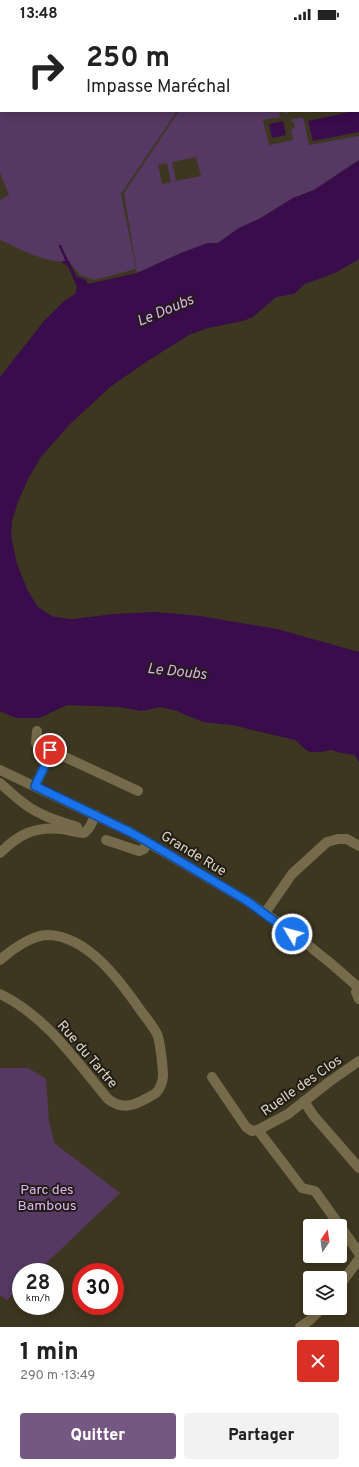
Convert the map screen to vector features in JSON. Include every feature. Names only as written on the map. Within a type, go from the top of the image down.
[{"type":"street","points":[[37,731],[36,743],[138,791]]},
{"type":"street","points":[[35,786],[52,751]]},
{"type":"street","name":"Grande Rue","points":[[0,770],[96,815],[148,842],[265,913],[338,968],[359,986]]},
{"type":"street","points":[[0,783],[34,811],[77,827]]},
{"type":"street","points":[[0,853],[11,843],[34,830],[61,829],[84,833],[89,828],[96,815]]},
{"type":"street","points":[[265,913],[292,874],[327,842],[338,839],[348,839],[359,846]]},
{"type":"street","points":[[106,840],[139,852],[144,849],[148,842]]},
{"type":"street","name":"Rue du Tartre","points":[[0,960],[9,952],[28,941],[47,935],[62,938],[80,945],[110,970],[122,983],[158,1035],[163,1077],[159,1090],[132,1106],[114,1104],[108,1100],[68,1051],[40,1020],[19,1004],[0,994]]},
{"type":"street","points":[[359,986],[356,992],[359,999]]},
{"type":"street","name":"Ruelle des Clos","points":[[258,1130],[288,1114],[359,1061]]},
{"type":"street","points":[[212,1077],[246,1127],[252,1131],[258,1130],[302,1188],[315,1191],[335,1219]]},
{"type":"street","points":[[304,1101],[313,1115],[359,1168]]},
{"type":"street","points":[[347,1236],[359,1253]]},
{"type":"street","points":[[347,1275],[359,1259]]},
{"type":"street","points":[[300,1327],[315,1315]]},
{"type":"green space","points":[[0,112],[176,112],[121,194],[136,269],[94,280],[80,275],[68,260],[52,261],[0,240],[0,200],[9,195],[0,173]]},
{"type":"green space","points":[[178,112],[284,112],[279,113],[280,117],[263,120],[269,145],[293,140],[291,129],[295,128],[294,122],[292,122],[291,119],[303,117],[309,145],[359,136],[359,160],[314,190],[293,198],[259,219],[239,228],[218,243],[208,243],[181,253],[137,273],[124,193]],"holes":[[[196,157],[201,176],[176,181],[172,162]],[[167,163],[171,182],[162,184],[158,165]]]},
{"type":"green space","name":"Parc des Bambous","points":[[0,1068],[28,1068],[46,1079],[49,1121],[54,1143],[120,1193],[46,1263],[12,1263],[12,1295],[7,1300],[0,1295]]},
{"type":"water","points":[[350,112],[359,112],[359,132],[313,141],[308,121]]},
{"type":"water","points":[[283,121],[286,135],[272,138],[269,124]]},
{"type":"water","name":"Le Doubs","points":[[359,160],[359,259],[335,273],[305,284],[294,294],[276,297],[253,317],[243,321],[208,328],[189,335],[110,387],[69,425],[41,457],[28,479],[18,502],[12,521],[11,536],[17,564],[28,591],[38,607],[54,617],[72,619],[115,614],[155,612],[200,616],[277,629],[359,652],[359,762],[355,755],[331,750],[310,752],[295,740],[232,725],[203,722],[177,711],[161,707],[141,711],[120,707],[67,705],[39,718],[16,718],[0,711],[0,377],[44,321],[64,301],[75,294],[77,287],[68,266],[61,262],[68,260],[77,277],[85,279],[88,284],[137,273],[181,253],[208,243],[218,243],[239,228],[259,219],[293,198],[314,190]]},
{"type":"waterway","points":[[60,246],[68,263]]},
{"type":"route","points":[[50,750],[52,751],[35,786],[148,842],[247,901],[292,934]]}]
